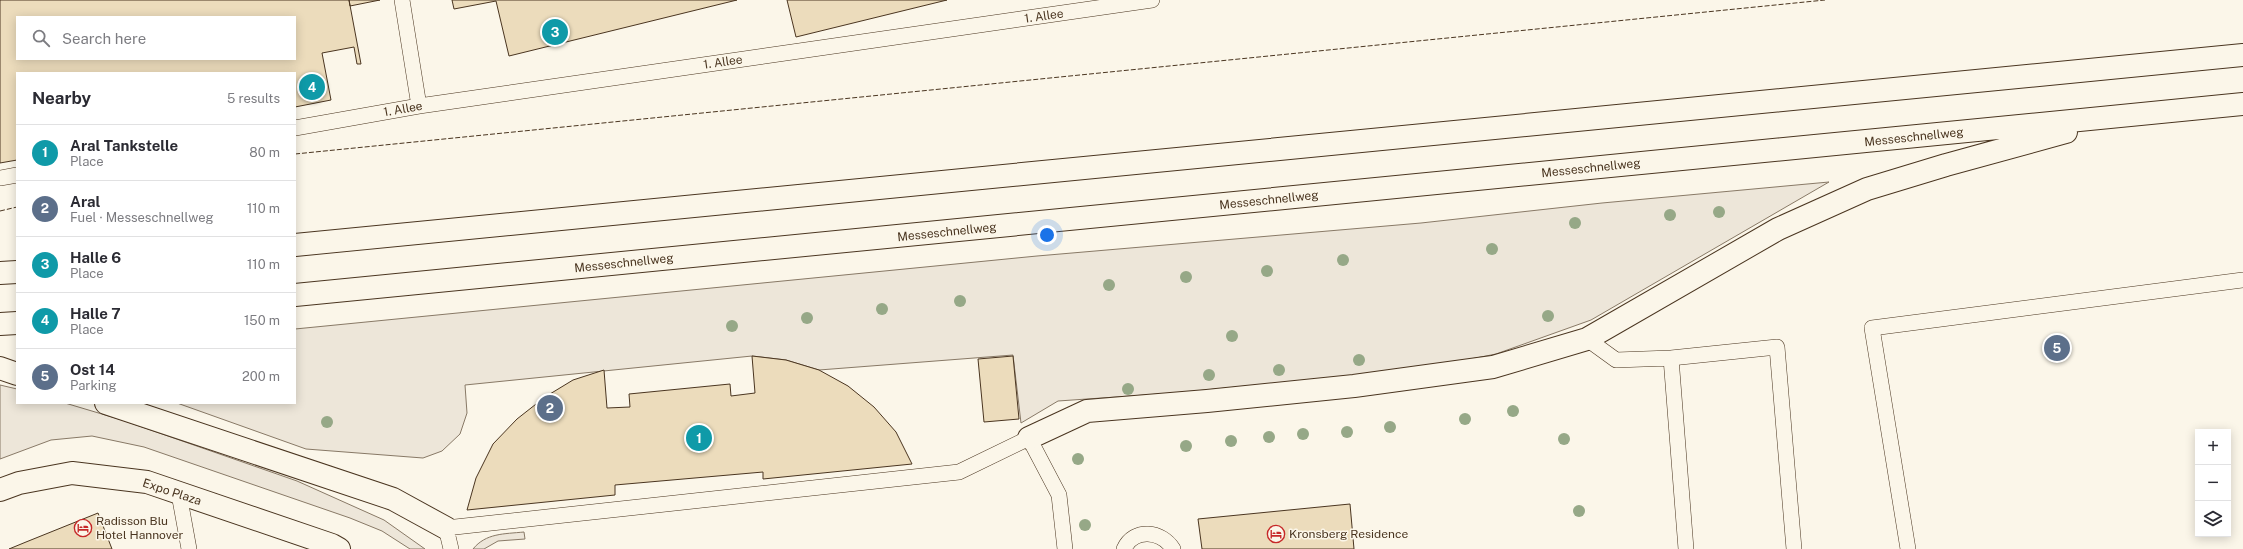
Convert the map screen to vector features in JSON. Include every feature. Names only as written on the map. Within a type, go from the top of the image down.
[{"type":"main road","points":[[296,245],[2243,55]]},
{"type":"main road","name":"Messeschnellweg","points":[[296,296],[2243,104]]},
{"type":"main road","points":[[1029,438],[1087,411],[1207,401],[1354,386],[1493,367],[1587,339],[1778,229],[1867,189],[1946,165],[2127,116]]},
{"type":"main road","points":[[0,273],[16,272]]},
{"type":"main road","points":[[0,324],[16,323]]},
{"type":"main road","points":[[0,368],[16,374]]},
{"type":"main road","points":[[109,404],[393,499],[446,528]]},
{"type":"main road","name":"Expo Plaza","points":[[0,490],[19,483],[72,473],[147,482],[332,545],[339,549]]},
{"type":"lane","points":[[402,0],[420,106]]},
{"type":"lane","name":"1. Allee","points":[[296,128],[420,106],[1152,0]]},
{"type":"lane","points":[[0,178],[16,176]]},
{"type":"lane","points":[[1908,549],[1872,328],[2243,280]]},
{"type":"lane","points":[[1587,339],[1616,360],[1671,358],[1777,347],[1794,549]]},
{"type":"lane","points":[[1671,358],[1686,549]]},
{"type":"lane","points":[[451,549],[446,528],[959,472],[1029,438],[1059,496],[1065,549]]},
{"type":"lane","points":[[179,494],[189,549]]},
{"type":"lane","points":[[1124,549],[1132,539],[1141,535],[1149,534],[1167,541],[1172,549]]},
{"type":"shaded area","points":[[1829,182],[1591,320],[1496,354],[1415,370],[1174,393],[1058,401],[1021,423],[1013,355],[819,370],[786,360],[752,356],[465,385],[467,413],[460,434],[442,451],[423,458],[306,449],[180,404],[296,404],[296,329],[1037,256],[1421,223],[1602,203]]},
{"type":"shaded area","points":[[0,385],[16,389],[16,404],[68,404],[122,420],[297,481],[384,520],[425,549],[410,549],[382,531],[350,518],[144,447],[92,436],[51,440],[0,459]]},
{"type":"shaded area","points":[[524,532],[525,539],[498,541],[484,549],[473,549],[484,540],[496,535]]},
{"type":"building","points":[[0,0],[349,0],[361,64],[357,64],[354,47],[322,53],[331,100],[296,107],[296,72],[16,72],[16,160],[0,163]]},
{"type":"building","points":[[349,0],[380,0],[350,6]]},
{"type":"building","points":[[452,0],[737,0],[509,56],[496,1],[454,9]]},
{"type":"building","points":[[787,0],[947,0],[796,37]]},
{"type":"building","points":[[752,356],[786,360],[819,370],[848,386],[874,407],[896,432],[912,464],[763,479],[763,472],[615,485],[615,495],[467,510],[476,478],[493,444],[517,419],[545,397],[573,380],[604,370],[607,408],[630,407],[629,394],[730,384],[731,396],[755,393]]},
{"type":"building","points":[[1013,356],[1019,419],[984,422],[978,359]]},
{"type":"building","name":"Kronsberg Residence","points":[[1350,504],[1354,549],[1202,549],[1198,519]]},
{"type":"building","name":"Radisson Blu Hotel Hannover","points":[[98,513],[112,549],[9,549],[26,542]]},
{"type":"fence","points":[[296,154],[1825,0]]},
{"type":"fence","points":[[0,211],[16,207]]},
{"type":"place","name":"Halle 6","points":[[555,32]]},
{"type":"place","name":"Halle 7","points":[[312,87]]},
{"type":"place","name":"Ost 14","points":[[2057,348]]},
{"type":"place","name":"Aral","points":[[550,408]]},
{"type":"place","name":"Aral Tankstelle","points":[[699,438]]},
{"type":"place","name":"Radisson Blu Hotel Hannover","points":[[83,528]]},
{"type":"place","name":"Kronsberg Residence","points":[[1276,534]]}]
